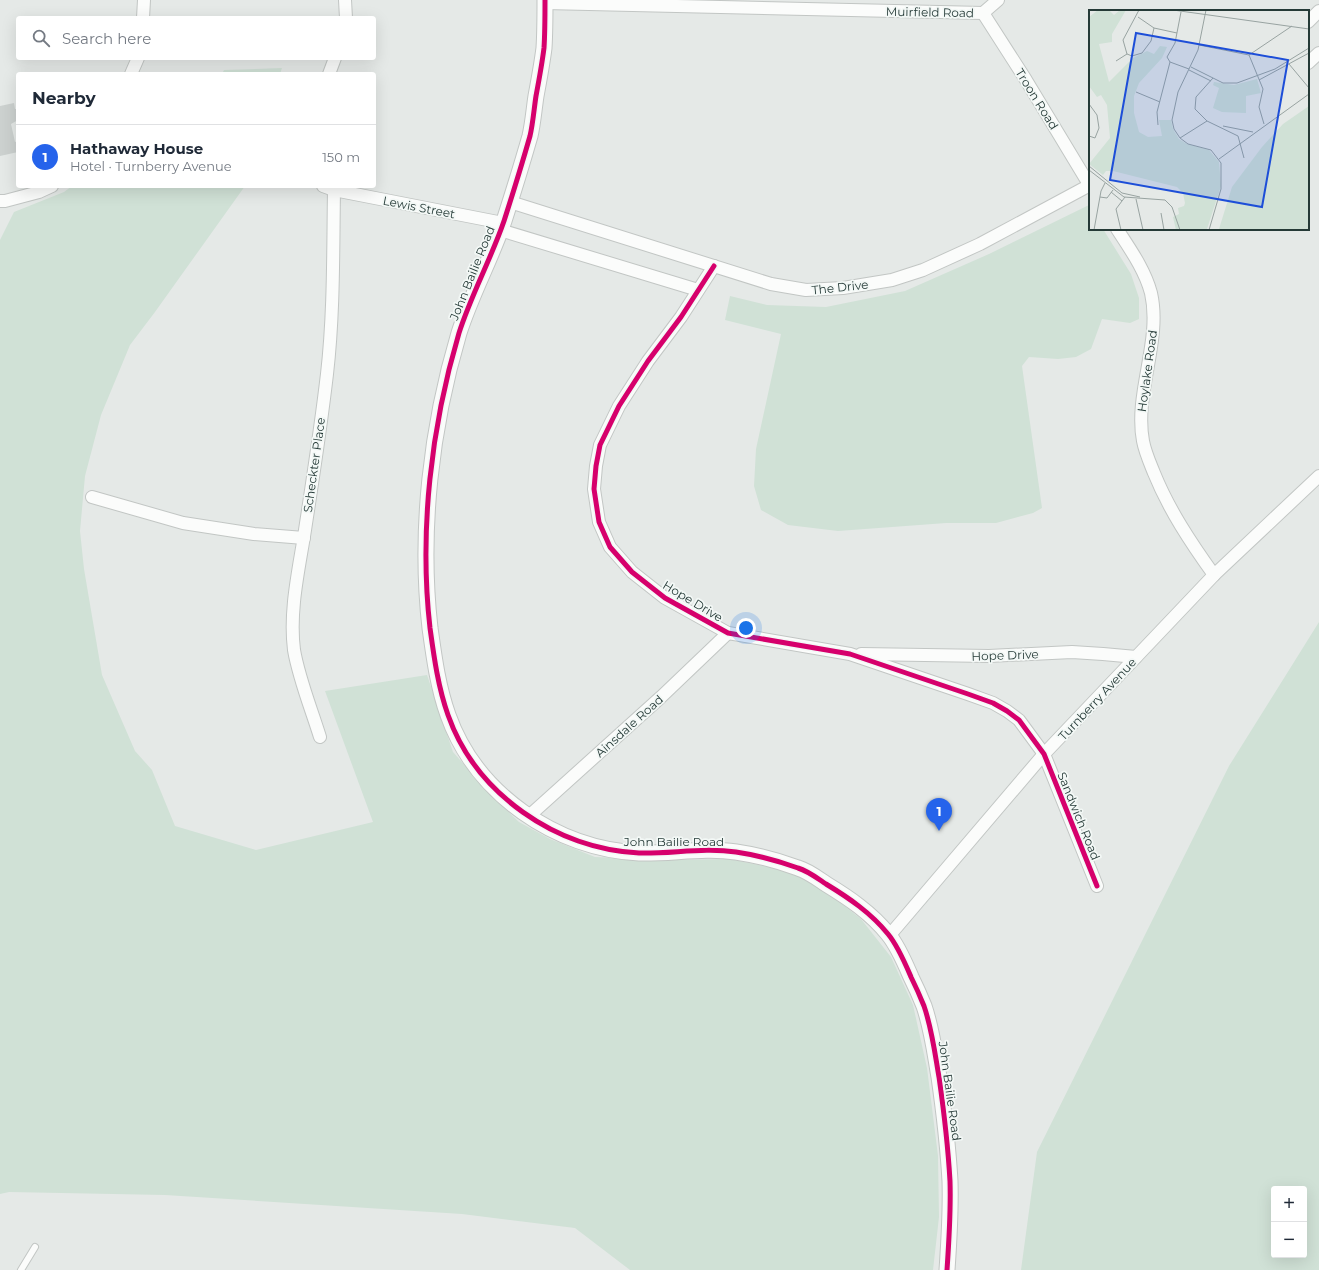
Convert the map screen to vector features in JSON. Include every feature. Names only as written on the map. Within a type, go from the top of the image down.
[{"type":"street","points":[[143,16],[144,0]]},
{"type":"street","points":[[345,0],[346,16]]},
{"type":"street","name":"Muirfield Road","points":[[545,1],[983,13],[998,0]]},
{"type":"street","name":"John Bailie Road","points":[[545,1],[544,46],[531,132],[502,226],[460,329],[442,402],[430,479],[427,528],[429,616],[436,671],[448,717],[464,748],[477,768],[494,789],[511,804],[529,816],[578,842],[605,849],[636,853],[666,853],[706,850],[736,852],[768,859],[802,869],[857,903],[889,936],[907,966],[925,1009],[934,1043],[947,1140],[950,1185],[950,1226],[947,1270]]},
{"type":"street","points":[[1309,21],[1319,11]]},
{"type":"street","name":"Troon Road","points":[[983,13],[1026,80],[1089,184]]},
{"type":"street","points":[[1309,62],[1319,53]]},
{"type":"street","points":[[132,72],[137,60]]},
{"type":"street","points":[[330,72],[334,60]]},
{"type":"street","name":"The Drive","points":[[510,202],[771,284],[806,290],[843,288],[892,280],[923,270],[980,244],[1089,187]]},
{"type":"street","points":[[0,201],[33,194],[47,188]]},
{"type":"street","name":"Lewis Street","points":[[328,188],[502,226]]},
{"type":"street","name":"Scheckter Place","points":[[320,737],[300,677],[294,649],[293,627],[297,578],[318,450],[327,374],[332,296],[328,188]]},
{"type":"street","points":[[502,226],[698,290]]},
{"type":"street","name":"Hoylake Road","points":[[1118,230],[1131,251],[1146,280],[1151,294],[1154,319],[1142,404],[1141,420],[1143,442],[1163,494],[1188,539],[1214,576]]},
{"type":"street","name":"Hope Drive","points":[[714,266],[681,317],[648,361],[619,406],[600,445],[594,489],[600,522],[610,547],[632,572],[665,598],[728,633],[850,654],[993,703],[1019,720],[1044,754]]},
{"type":"street","name":"Turnberry Avenue","points":[[889,936],[1044,754],[1214,576],[1319,476]]},
{"type":"street","points":[[92,497],[183,523],[304,538]]},
{"type":"street","name":"Ainsdale Road","points":[[529,816],[661,697],[728,633]]},
{"type":"street","name":"Hope Drive","points":[[850,654],[989,656],[1072,652],[1136,657]]},
{"type":"street","name":"Sandwich Road","points":[[1044,754],[1096,886]]},
{"type":"lane","points":[[21,1270],[35,1247]]},
{"type":"green space","points":[[282,68],[281,72],[223,72],[224,70]]},
{"type":"green space","points":[[69,188],[244,188],[130,345],[101,415],[85,476],[80,531],[84,569],[102,675],[135,751],[152,770],[175,826],[256,850],[373,822],[325,691],[427,675],[453,752],[493,797],[519,822],[550,839],[595,857],[672,860],[729,859],[788,871],[827,892],[861,919],[891,957],[913,1005],[927,1068],[938,1156],[939,1217],[933,1270],[630,1270],[575,1228],[462,1214],[165,1195],[9,1192],[0,1194],[0,240],[14,212],[64,192]]},
{"type":"green space","points":[[1089,205],[1089,230],[1104,230],[1131,274],[1139,298],[1139,319],[1130,323],[1102,319],[1091,349],[1076,357],[1058,359],[1029,357],[1022,366],[1042,508],[1033,513],[996,523],[946,523],[838,531],[788,525],[761,510],[754,486],[756,449],[781,334],[725,320],[730,296],[767,305],[826,307],[905,291],[989,254]]},
{"type":"green space","points":[[1319,622],[1319,1270],[1021,1270],[1037,1152],[1229,766]]},
{"type":"building","points":[[14,103],[16,109],[16,121],[11,124],[16,142],[16,152],[0,156],[0,106]]},
{"type":"cycle path","points":[[545,0],[544,48],[530,136],[504,221],[459,333],[441,405],[435,442],[427,517],[427,591],[433,650],[439,683],[448,715],[461,743],[478,769],[499,792],[523,812],[549,828],[578,841],[608,849],[639,853],[712,850],[736,852],[775,861],[802,869],[812,875],[859,906],[881,926],[892,939],[904,960],[924,1006],[933,1042],[944,1116],[950,1181],[947,1270]]},
{"type":"cycle path","points":[[714,266],[681,317],[648,361],[619,406],[600,445],[594,489],[599,522],[610,547],[632,572],[665,598],[728,633],[850,654],[993,703],[1007,711],[1019,720],[1044,754],[1097,886]]},
{"type":"place","name":"Hathaway House","points":[[939,831]]}]
